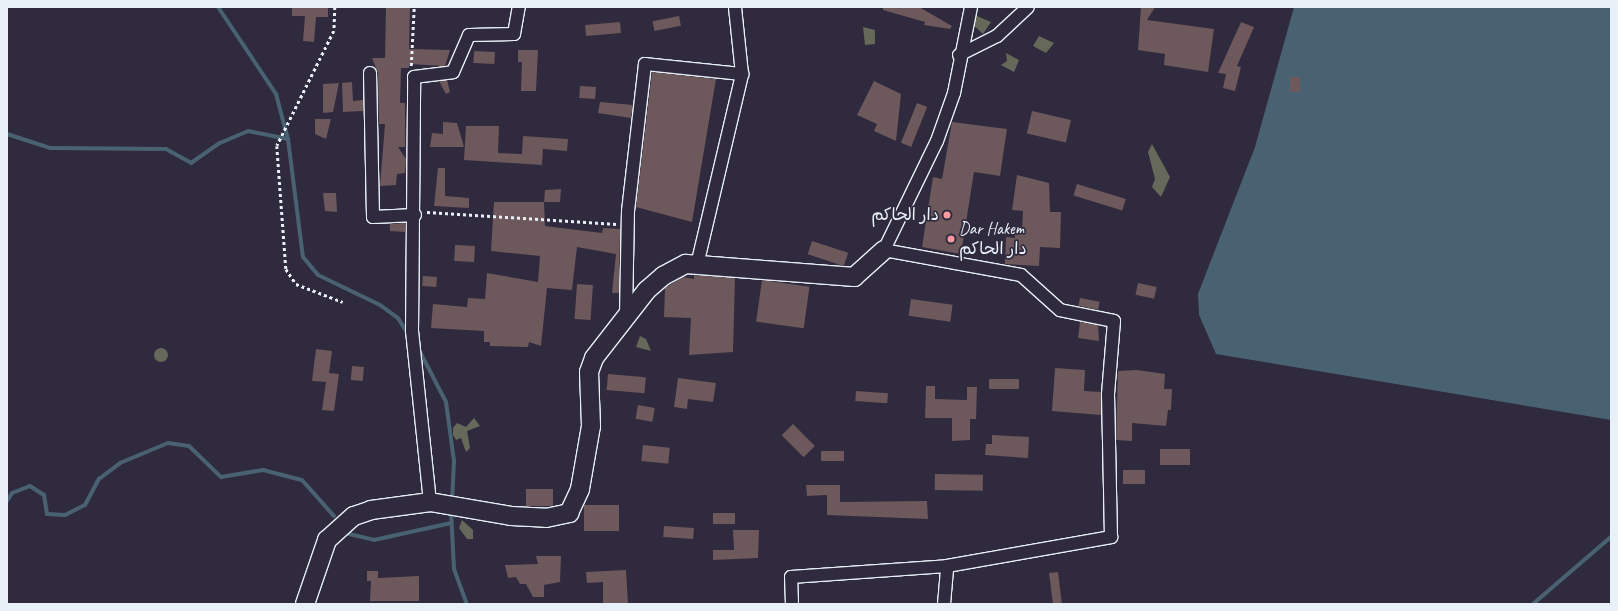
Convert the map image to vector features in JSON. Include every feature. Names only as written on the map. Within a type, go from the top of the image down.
[{"type":"street","points":[[430,502],[412,331],[415,213],[414,77],[452,72],[469,35],[514,34],[519,7]]},
{"type":"street","points":[[697,265],[742,74],[735,7]]},
{"type":"street","points":[[304,604],[322,552],[334,531],[354,516],[371,510],[430,502],[511,516],[546,518],[569,513],[580,489],[591,426],[589,372],[596,354],[626,315],[663,276],[686,264],[854,277],[884,250],[937,141],[954,93],[959,55],[971,7]]},
{"type":"street","points":[[959,55],[997,36],[1028,7]]},
{"type":"street","points":[[626,315],[628,224],[645,64],[742,74]]},
{"type":"street","points":[[370,73],[373,217],[415,213]]},
{"type":"street","points":[[792,604],[791,577],[947,566],[1111,537],[1108,394],[1114,321],[1060,310],[1021,275],[884,250]]},
{"type":"street","points":[[944,604],[947,566]]},
{"type":"path","points":[[335,7],[334,32],[278,146],[286,269],[296,284],[343,302]]},
{"type":"path","points":[[414,7],[411,63],[414,77]]},
{"type":"path","points":[[415,213],[628,224]]},
{"type":"green space","points":[[972,14],[991,22],[983,34],[971,23]]},
{"type":"green space","points":[[863,27],[875,30],[875,44],[865,45]]},
{"type":"green space","points":[[1039,36],[1054,43],[1046,53],[1033,46]]},
{"type":"green space","points":[[1006,53],[1019,60],[1014,72],[1001,65],[1007,61]]},
{"type":"green space","points":[[1152,144],[1170,177],[1161,197],[1152,187],[1155,179],[1148,152]]},
{"type":"green space","points":[[640,336],[646,339],[651,351],[636,347]]},
{"type":"green space","points":[[158,348],[164,348],[168,352],[168,358],[164,362],[158,362],[154,358],[154,352]]},
{"type":"green space","points":[[474,418],[480,426],[467,431],[470,448],[466,452],[461,438],[456,440],[453,435],[453,428],[457,423],[466,427]]},
{"type":"green space","points":[[462,520],[473,530],[473,539],[467,539],[459,528]]},
{"type":"water","points":[[1294,7],[1611,7],[1611,420],[1216,354],[1199,315],[1198,294],[1255,147]]},
{"type":"building","points":[[292,7],[328,7],[328,17],[316,17],[314,42],[303,41],[305,16],[292,16]]},
{"type":"building","points":[[386,7],[410,7],[409,49],[450,50],[445,66],[409,64],[409,68],[401,68],[400,103],[405,103],[405,147],[398,147],[406,159],[405,173],[397,174],[396,185],[380,186],[385,124],[379,124],[378,73],[372,58],[385,58]]},
{"type":"building","points":[[883,7],[919,7],[952,26],[950,29],[924,25],[925,22],[883,10]]},
{"type":"building","points":[[1141,7],[1155,7],[1147,20],[1214,29],[1208,72],[1164,65],[1165,54],[1138,50]]},
{"type":"building","points":[[679,16],[681,26],[654,31],[652,21]]},
{"type":"building","points":[[620,22],[621,33],[586,36],[585,25]]},
{"type":"building","points":[[1241,22],[1254,27],[1237,66],[1241,67],[1235,91],[1223,88],[1226,74],[1218,73]]},
{"type":"building","points":[[518,50],[538,50],[536,91],[521,91],[522,62],[518,62]]},
{"type":"building","points":[[474,51],[495,52],[494,64],[473,63]]},
{"type":"building","points":[[652,72],[716,79],[692,222],[636,207]]},
{"type":"building","points":[[1290,77],[1300,77],[1300,92],[1290,92]]},
{"type":"building","points":[[447,80],[450,92],[446,94],[439,81]]},
{"type":"building","points":[[874,81],[901,94],[896,141],[874,131],[877,124],[857,115]]},
{"type":"building","points":[[352,82],[353,101],[363,100],[363,111],[343,112],[342,83]]},
{"type":"building","points":[[339,83],[333,112],[323,113],[323,84]]},
{"type":"building","points":[[580,86],[596,87],[595,99],[579,98]]},
{"type":"building","points":[[600,102],[633,105],[631,118],[598,113]]},
{"type":"building","points":[[917,103],[927,107],[911,147],[901,143]]},
{"type":"building","points":[[1032,111],[1071,120],[1066,142],[1027,133]]},
{"type":"building","points":[[315,119],[331,119],[326,139],[315,134]]},
{"type":"building","points":[[443,122],[457,123],[464,147],[430,147],[432,133],[443,134]]},
{"type":"building","points":[[952,122],[1007,129],[1000,176],[974,172],[961,254],[922,247],[933,177],[942,179]]},
{"type":"building","points":[[466,126],[499,126],[498,153],[522,154],[523,136],[568,139],[567,151],[543,149],[542,165],[464,160]]},
{"type":"building","points":[[438,168],[445,168],[445,196],[469,198],[469,208],[434,206]]},
{"type":"building","points":[[1017,175],[1049,183],[1050,212],[1061,212],[1060,248],[1040,247],[1039,266],[1005,264],[1006,237],[1015,238],[1015,231],[1022,231],[1023,211],[1012,210]]},
{"type":"building","points":[[1077,184],[1126,199],[1122,210],[1073,195]]},
{"type":"building","points":[[561,189],[560,202],[544,202],[545,190]]},
{"type":"building","points":[[323,193],[336,193],[337,212],[325,211]]},
{"type":"building","points":[[494,202],[544,202],[545,226],[602,233],[603,228],[620,229],[619,293],[612,293],[616,254],[577,247],[572,290],[547,288],[541,346],[529,342],[528,347],[490,346],[490,342],[484,342],[484,331],[431,328],[433,304],[467,307],[468,298],[485,299],[487,273],[538,282],[540,256],[491,251]]},
{"type":"building","points":[[405,223],[405,232],[390,231],[390,224]]},
{"type":"building","points":[[812,241],[848,253],[844,266],[808,254]]},
{"type":"building","points":[[455,245],[475,246],[474,262],[454,261]]},
{"type":"building","points":[[694,275],[735,278],[733,352],[689,355],[691,318],[664,317],[665,288],[683,277],[694,279]]},
{"type":"building","points":[[423,276],[437,277],[436,287],[422,286]]},
{"type":"building","points":[[762,280],[810,287],[804,328],[756,322]]},
{"type":"building","points":[[1138,283],[1157,287],[1154,299],[1136,295]]},
{"type":"building","points":[[577,284],[593,285],[591,320],[575,319]]},
{"type":"building","points":[[1080,298],[1100,302],[1098,310],[1078,306]]},
{"type":"building","points":[[911,299],[953,305],[950,322],[909,316]]},
{"type":"building","points":[[1080,322],[1098,325],[1099,341],[1078,338]]},
{"type":"building","points":[[316,349],[332,351],[329,373],[339,374],[334,411],[322,410],[326,382],[312,381]]},
{"type":"building","points":[[352,366],[364,367],[363,381],[351,380]]},
{"type":"building","points":[[1055,368],[1085,370],[1084,391],[1101,392],[1101,415],[1052,411]]},
{"type":"building","points":[[1137,370],[1165,374],[1164,389],[1172,389],[1171,410],[1168,410],[1166,426],[1132,423],[1132,441],[1116,440],[1118,371]]},
{"type":"building","points":[[608,374],[646,377],[644,393],[607,390]]},
{"type":"building","points":[[678,378],[716,383],[713,402],[688,399],[687,409],[674,407]]},
{"type":"building","points":[[989,379],[1019,379],[1019,389],[989,389]]},
{"type":"building","points":[[926,386],[935,386],[935,399],[967,400],[967,387],[977,387],[976,419],[970,419],[970,440],[952,441],[952,418],[925,418]]},
{"type":"building","points":[[856,391],[888,393],[887,403],[855,401]]},
{"type":"building","points":[[638,405],[655,408],[652,422],[636,419]]},
{"type":"building","points":[[793,424],[815,446],[804,457],[782,435]]},
{"type":"building","points":[[992,435],[1029,437],[1028,458],[985,455],[986,444],[992,444]]},
{"type":"building","points":[[643,445],[670,448],[668,464],[641,461]]},
{"type":"building","points":[[1160,449],[1190,449],[1190,465],[1160,465]]},
{"type":"building","points":[[821,451],[844,451],[844,461],[821,461]]},
{"type":"building","points":[[1123,470],[1145,470],[1145,484],[1123,484]]},
{"type":"building","points":[[935,474],[983,475],[983,491],[935,490]]},
{"type":"building","points":[[806,485],[840,485],[840,502],[927,501],[928,519],[827,515],[827,495],[807,496]]},
{"type":"building","points":[[526,489],[553,489],[553,506],[526,506]]},
{"type":"building","points":[[584,505],[619,505],[619,531],[584,531]]},
{"type":"building","points":[[713,513],[735,513],[735,524],[713,524]]},
{"type":"building","points":[[664,526],[694,528],[693,539],[663,537]]},
{"type":"building","points":[[733,530],[759,530],[758,558],[713,560],[713,550],[734,550]]},
{"type":"building","points":[[536,556],[561,556],[560,582],[544,585],[544,597],[533,597],[526,584],[520,584],[516,577],[508,578],[505,565],[538,564]]},
{"type":"building","points":[[626,570],[628,604],[603,604],[603,582],[587,583],[586,572]]},
{"type":"building","points":[[367,571],[378,571],[378,578],[419,576],[419,601],[370,601],[371,581],[367,581]]},
{"type":"building","points":[[1058,572],[1062,604],[1053,604],[1049,573]]},
{"type":"waterway","points":[[218,7],[276,94],[288,139],[303,257],[318,275],[380,305],[398,318],[408,334]]},
{"type":"waterway","points":[[7,134],[50,148],[166,149],[191,163],[220,143],[248,131],[288,139]]},
{"type":"waterway","points":[[418,348],[446,402],[454,461],[452,502]]},
{"type":"waterway","points":[[7,501],[12,493],[30,486],[44,495],[47,514],[65,515],[85,505],[99,479],[120,463],[168,443],[189,446],[221,477],[263,470],[302,480],[334,516]]},
{"type":"waterway","points":[[451,510],[454,569],[467,604]]},
{"type":"waterway","points":[[349,534],[374,540],[451,523]]},
{"type":"waterway","points":[[1533,604],[1611,537]]},
{"type":"place","name":"دار الحاكم","points":[[947,215]]},
{"type":"place","name":"Dar Hakem دار الحاكم","points":[[951,239]]}]
